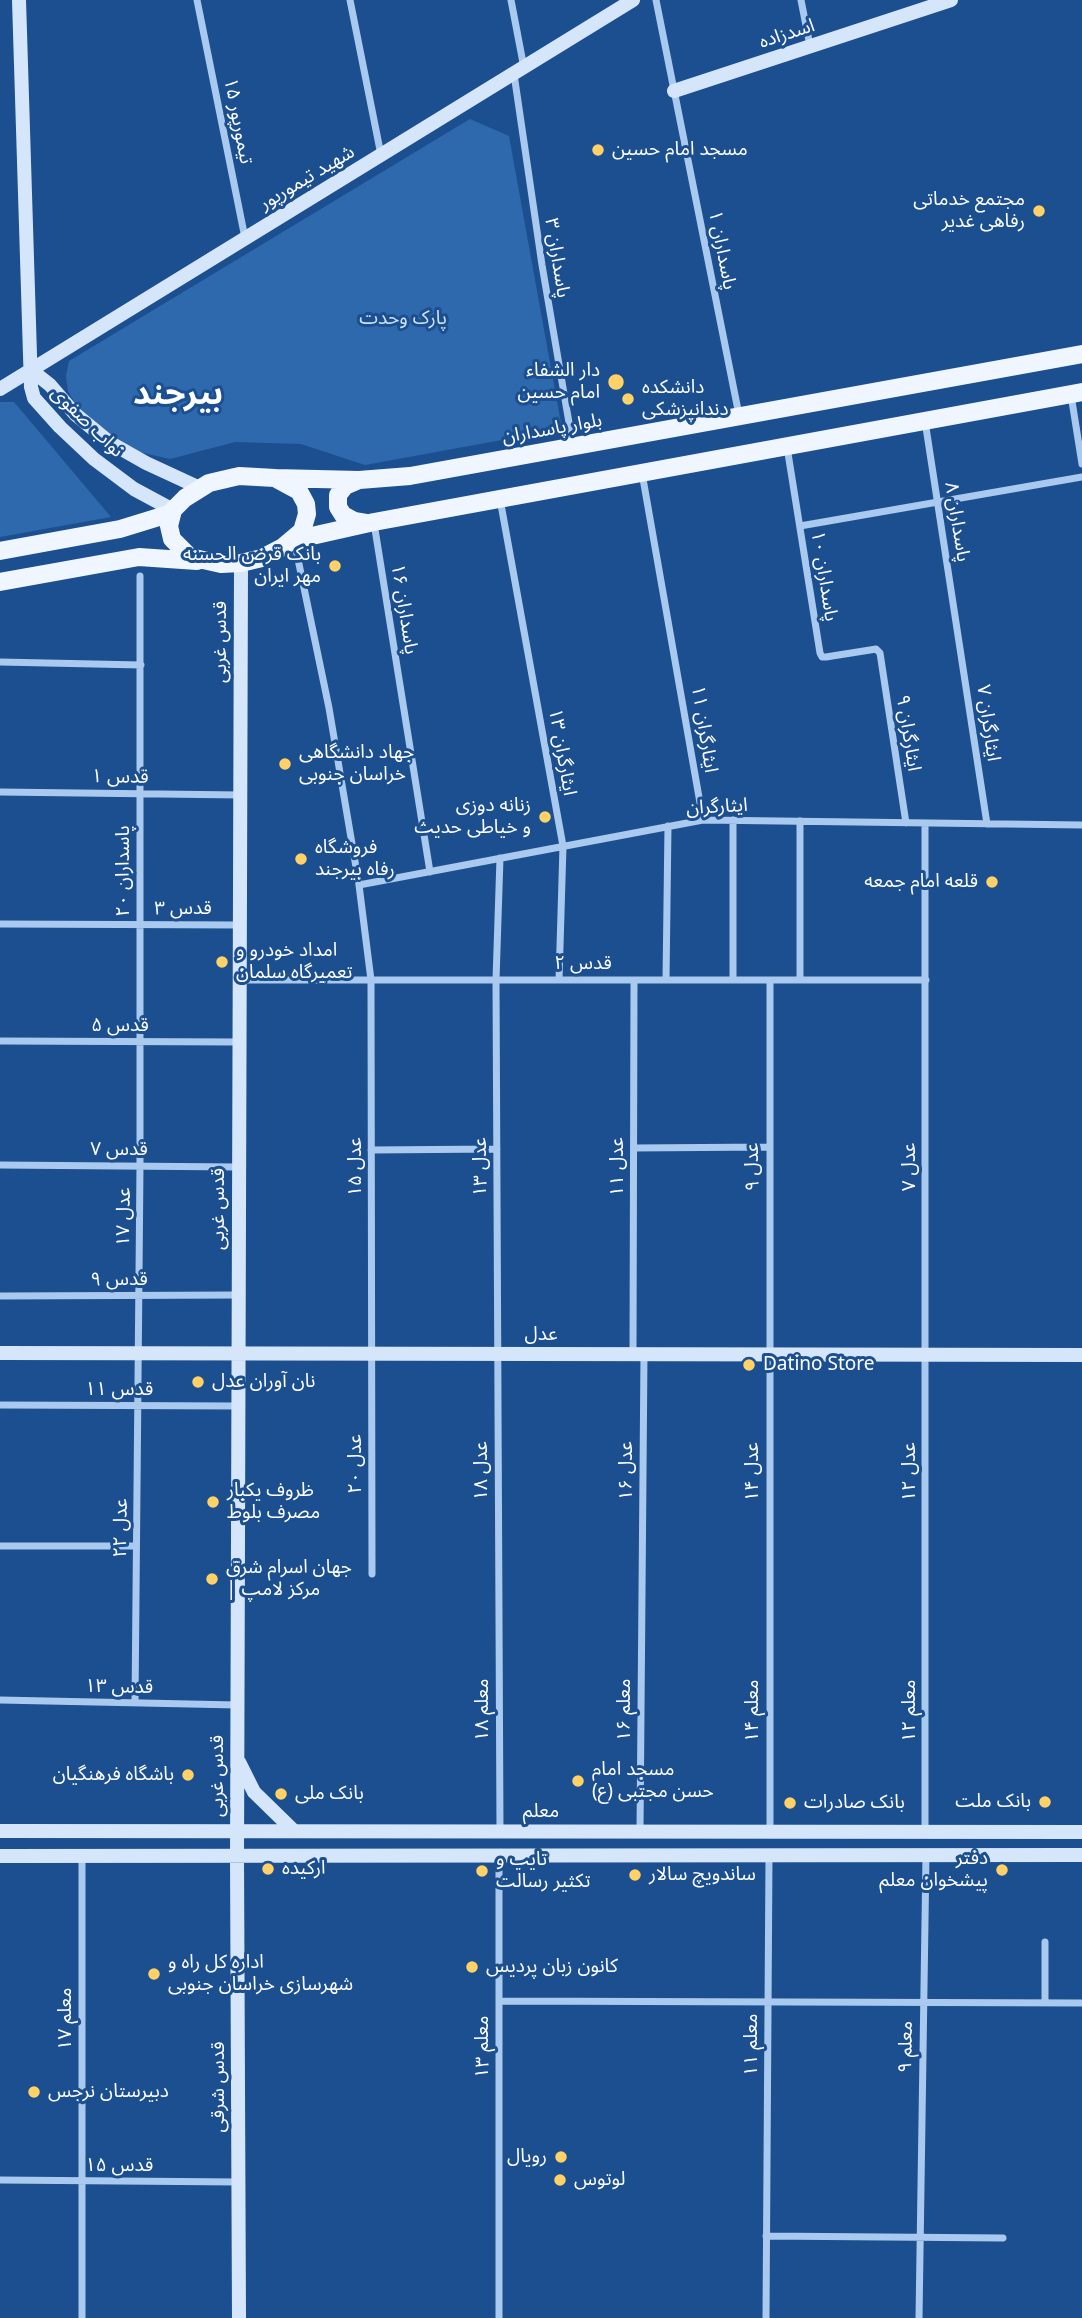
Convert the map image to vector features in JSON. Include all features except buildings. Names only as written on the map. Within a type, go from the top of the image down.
[{"type":"main road","name":"بلوار پاسداران","points":[[275,478],[359,480],[410,476],[1082,354]]},
{"type":"main road","points":[[0,582],[139,557],[222,564],[241,563],[262,558],[294,540],[370,523],[1076,393]]},
{"type":"main road","points":[[0,551],[120,530],[172,512],[200,488],[223,478],[239,476],[275,478],[299,491],[306,504],[307,514],[302,531],[294,540]]},
{"type":"main road","points":[[359,480],[345,486],[338,495],[338,507],[343,515],[354,521],[370,523]]},
{"type":"main road","points":[[172,512],[169,526],[172,539],[191,556],[204,561]]},
{"type":"street","points":[[19,0],[31,369]]},
{"type":"street","name":"تیمورپور ۱۵","points":[[197,0],[245,239]]},
{"type":"street","points":[[350,0],[381,156]]},
{"type":"street","name":"پاسداران ۳","points":[[511,0],[542,265],[573,446]]},
{"type":"street","name":"شهید تیمورپور","points":[[0,389],[633,0]]},
{"type":"street","name":"پاسداران ۱","points":[[656,0],[739,416]]},
{"type":"street","points":[[801,0],[810,46]]},
{"type":"street","name":"اسدزاده","points":[[674,91],[951,0]]},
{"type":"street","name":"نواب صفوی","points":[[31,369],[50,385],[75,414],[109,442],[200,488]]},
{"type":"street","name":"نواب صفوی","points":[[31,369],[34,398],[60,427],[94,459],[134,489],[172,512]]},
{"type":"street","points":[[1076,393],[1082,464]]},
{"type":"street","name":"پاسداران ۸","points":[[925,421],[958,628]]},
{"type":"street","name":"پاسداران ۱۰","points":[[787,446],[822,657],[876,649]]},
{"type":"street","name":"ایثارگران ۱۱","points":[[642,473],[703,820]]},
{"type":"street","points":[[800,526],[1082,477]]},
{"type":"street","name":"ایثارگران ۱۳","points":[[500,499],[563,846],[559,980]]},
{"type":"street","name":"پاسداران ۱۶","points":[[370,523],[430,872]]},
{"type":"street","name":"عدل ۱۵","points":[[294,540],[329,708],[359,885],[371,980],[371,1354]]},
{"type":"street","name":"قدس غربی","points":[[237,1856],[241,563]]},
{"type":"street","name":"پاسداران ۲۰","points":[[140,576],[140,1166]]},
{"type":"street","name":"ایثارگران ۷","points":[[958,628],[986,824]]},
{"type":"street","name":"ایثارگران ۹","points":[[876,649],[880,653],[905,823]]},
{"type":"street","points":[[0,662],[141,665]]},
{"type":"street","name":"قدس ۱","points":[[0,792],[240,795]]},
{"type":"street","name":"ایثارگران","points":[[359,885],[703,820],[1082,825]]},
{"type":"street","points":[[733,820],[733,980]]},
{"type":"street","points":[[800,821],[800,980]]},
{"type":"street","name":"عدل ۷","points":[[925,823],[926,1355]]},
{"type":"street","points":[[666,980],[668,826]]},
{"type":"street","name":"عدل ۱۳","points":[[497,1354],[496,980],[500,858]]},
{"type":"street","name":"قدس ۳","points":[[0,924],[240,925]]},
{"type":"street","name":"قدس ۲","points":[[239,980],[926,980]]},
{"type":"street","name":"عدل ۱۱","points":[[634,980],[638,1354]]},
{"type":"street","name":"عدل ۹","points":[[769,1354],[770,980]]},
{"type":"street","name":"قدس ۵","points":[[0,1041],[239,1041]]},
{"type":"street","points":[[634,1148],[769,1147]]},
{"type":"street","points":[[371,1150],[497,1149]]},
{"type":"street","name":"قدس ۷","points":[[0,1165],[239,1167]]},
{"type":"street","name":"عدل ۱۷","points":[[138,1353],[140,1166]]},
{"type":"street","name":"قدس ۹","points":[[0,1296],[238,1295]]},
{"type":"street","name":"عدل","points":[[0,1353],[1082,1355]]},
{"type":"street","name":"عدل ۲۲","points":[[135,1703],[138,1353]]},
{"type":"street","name":"عدل ۲۰","points":[[371,1354],[372,1574]]},
{"type":"street","name":"عدل ۱۸","points":[[497,1354],[498,1589]]},
{"type":"street","name":"عدل ۱۶","points":[[638,1354],[642,1589]]},
{"type":"street","name":"عدل ۱۴","points":[[768,1589],[769,1354]]},
{"type":"street","name":"عدل ۱۲","points":[[926,1355],[926,1590]]},
{"type":"street","name":"قدس ۱۱","points":[[0,1405],[238,1406]]},
{"type":"street","points":[[0,1546],[136,1546]]},
{"type":"street","name":"معلم ۱۸","points":[[498,1589],[500,1832]]},
{"type":"street","name":"معلم ۱۶‌","points":[[640,1832],[642,1589]]},
{"type":"street","name":"معلم ۱۴","points":[[768,1589],[770,1832]]},
{"type":"street","name":"معلم ۱۲","points":[[925,1832],[926,1590]]},
{"type":"street","name":"قدس ۱۳","points":[[0,1700],[237,1705]]},
{"type":"street","points":[[237,1758],[254,1792],[293,1832]]},
{"type":"street","name":"معلم","points":[[0,1831],[1082,1832]]},
{"type":"street","name":"معلم ۱۳","points":[[499,1855],[499,2318]]},
{"type":"street","name":"معلم ۱۱","points":[[766,2318],[769,1855]]},
{"type":"street","name":"معلم ۹","points":[[919,2318],[926,1855]]},
{"type":"street","points":[[0,1856],[1082,1855]]},
{"type":"street","name":"معلم ۱۷","points":[[82,1856],[82,2318]]},
{"type":"street","name":"قدس شرقی","points":[[237,1856],[239,2318]]},
{"type":"street","points":[[1045,1942],[1045,2003]]},
{"type":"street","points":[[499,2001],[1082,2003]]},
{"type":"street","name":"قدس ۱۵","points":[[0,2180],[239,2182]]},
{"type":"street","points":[[766,2236],[1003,2238]]},
{"type":"green space","name":"پارک وحدت","points":[[470,119],[509,136],[562,429],[365,465],[301,444],[235,442],[170,459],[139,452],[110,438],[76,405],[68,391],[66,376],[69,361]]},
{"type":"green space","points":[[0,402],[14,402],[111,517],[0,537]]},
{"type":"place","name":"مسجد امام حسین","points":[[598,150]]},
{"type":"place","name":"مجتمع خدماتی رفاهی غدیر","points":[[1039,211]]},
{"type":"place","name":"دار الشفاء امام حسین","points":[[616,382]]},
{"type":"place","name":"دانشکده دندانپزشکی","points":[[628,399]]},
{"type":"place","name":"بانک قرض الحسنه مهر ایران","points":[[335,566]]},
{"type":"place","name":"جهاد دانشگاهی خراسان جنوبی","points":[[285,764]]},
{"type":"place","name":"زنانه دوزی و خیاطی حدیث","points":[[545,817]]},
{"type":"place","name":"فروشگاه رفاه بیرجند","points":[[301,859]]},
{"type":"place","name":"قلعه امام جمعه","points":[[992,882]]},
{"type":"place","name":"امداد خودرو و تعمیرگاه سلمان","points":[[222,962]]},
{"type":"place","name":"Datino Store","points":[[749,1365]]},
{"type":"place","name":"نان آوران عدل","points":[[198,1382]]},
{"type":"place","name":"ظروف یکبار مصرف بلوط","points":[[213,1502]]},
{"type":"place","name":"جهان اسرام شرق | مرکز لامپ","points":[[212,1579]]},
{"type":"place","name":"باشگاه فرهنگیان","points":[[188,1775]]},
{"type":"place","name":"مسجد امام حسن مجتبی (ع)","points":[[578,1781]]},
{"type":"place","name":"بانک ملی","points":[[281,1794]]},
{"type":"place","name":"بانک ملت","points":[[1045,1802]]},
{"type":"place","name":"بانک صادرات","points":[[790,1803]]},
{"type":"place","name":"ارکیده","points":[[268,1869]]},
{"type":"place","name":"دفتر پیشخوان معلم","points":[[1002,1870]]},
{"type":"place","name":"تایپ و تکثیر رسالت","points":[[482,1871]]},
{"type":"place","name":"ساندویچ سالار","points":[[635,1875]]},
{"type":"place","name":"کانون زبان پردیس","points":[[472,1967]]},
{"type":"place","name":"اداره کل راه و شهرسازی خراسان جنوبی","points":[[154,1974]]},
{"type":"place","name":"دبیرستان نرجس","points":[[34,2092]]},
{"type":"place","name":"رویال","points":[[561,2157]]},
{"type":"place","name":"لوتوس","points":[[560,2180]]},
{"type":"district","name":"بیرجند","points":[[178,395]]}]
